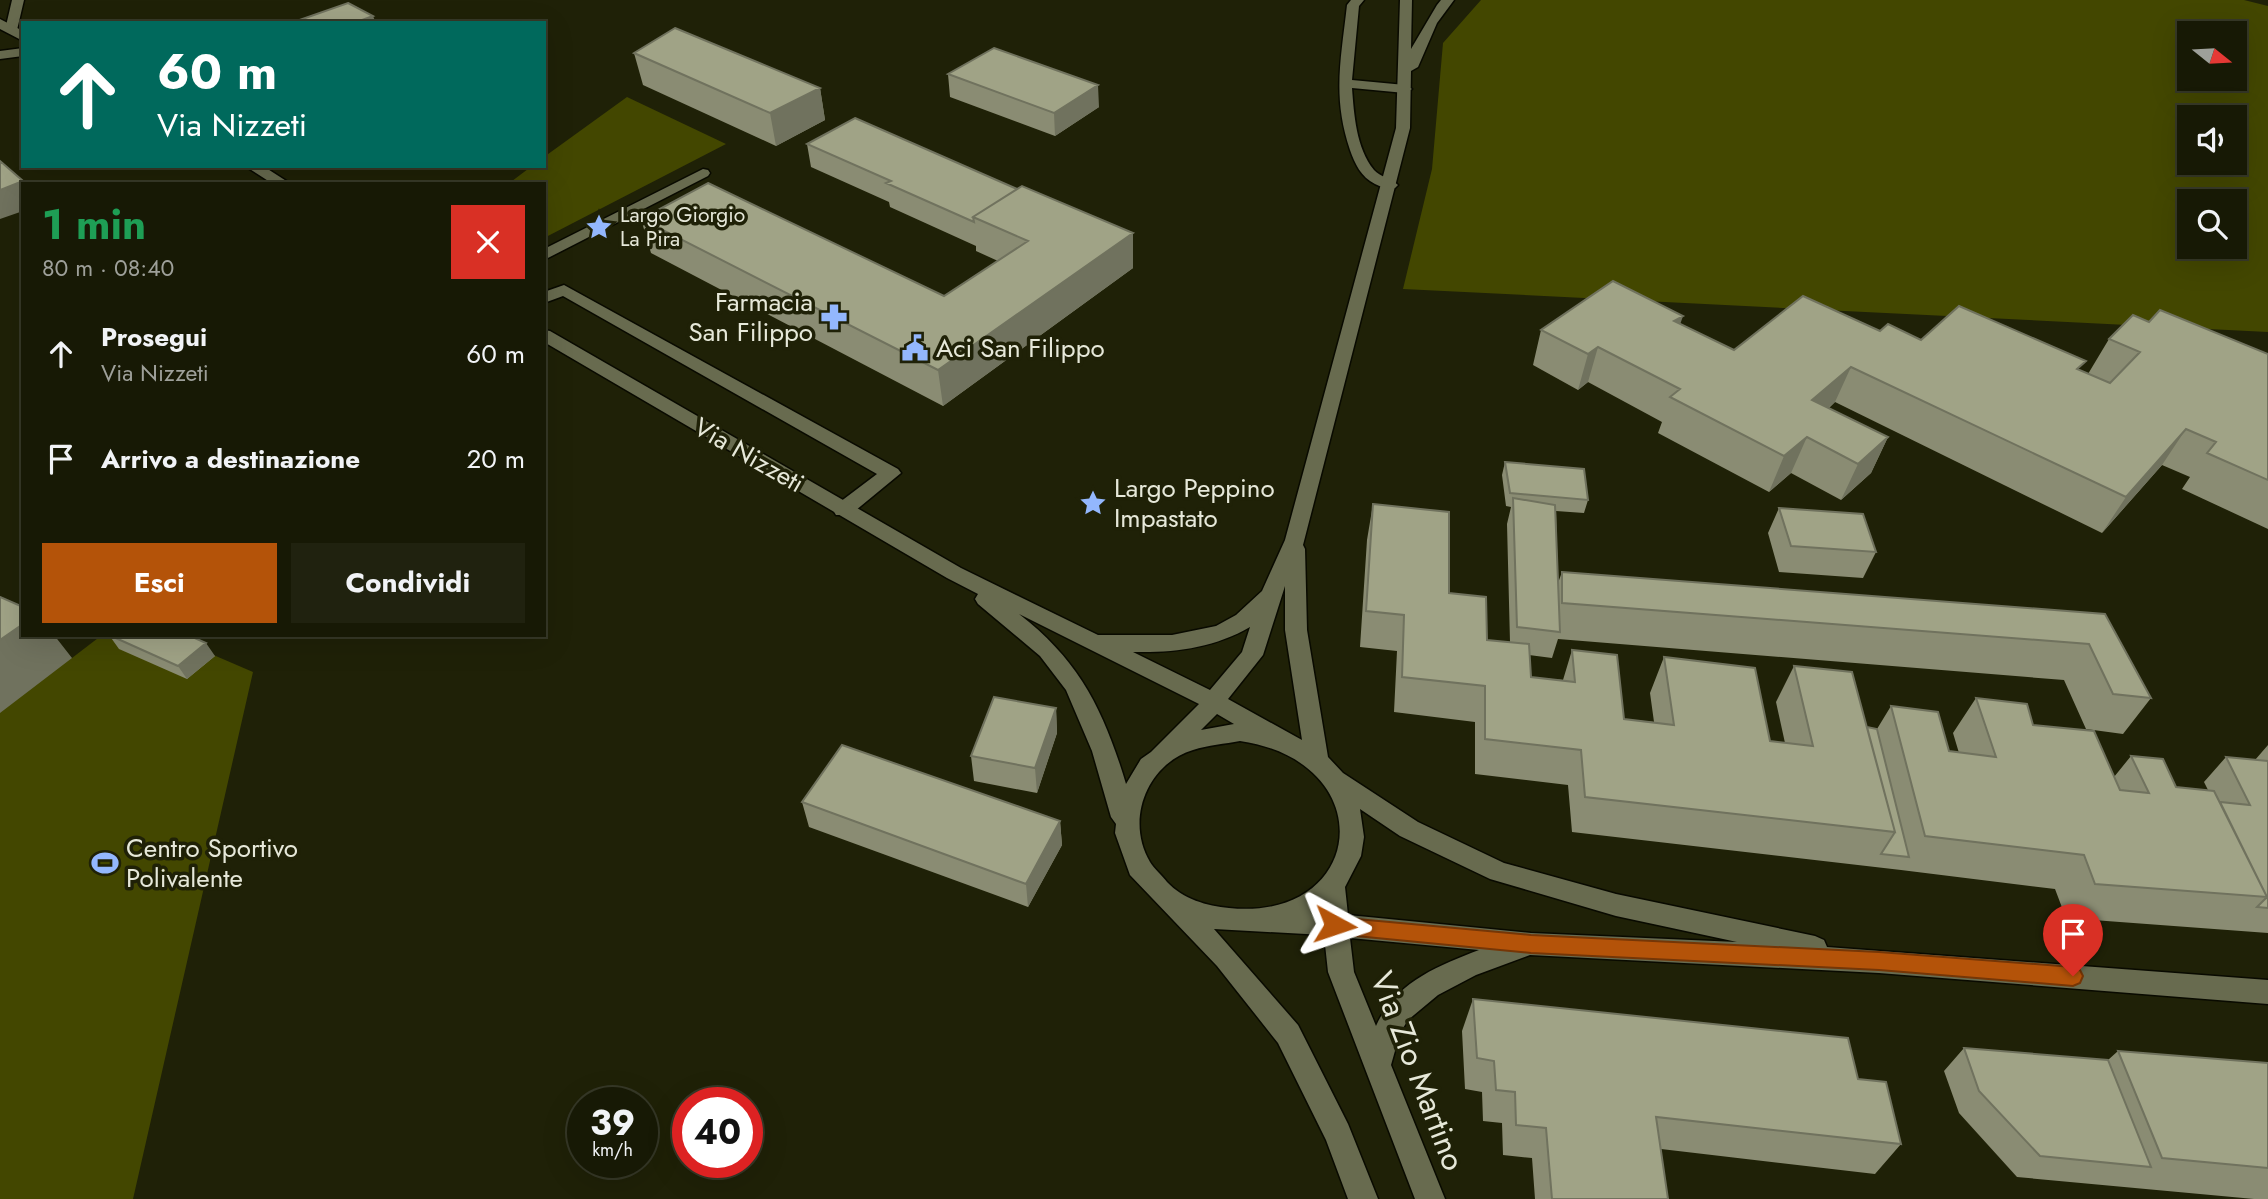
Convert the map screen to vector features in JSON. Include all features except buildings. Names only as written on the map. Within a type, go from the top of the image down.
[{"type":"street","points":[[11,30],[18,0]]},
{"type":"street","points":[[1358,0],[1353,5],[1345,83],[1347,121],[1362,163],[1371,176],[1390,185]]},
{"type":"street","points":[[1126,829],[1131,793],[1143,772],[1213,701],[1252,655],[1270,596],[1296,540],[1404,128],[1406,0]]},
{"type":"street","points":[[1406,84],[1425,31],[1435,13],[1448,0]]},
{"type":"street","points":[[0,55],[21,52]]},
{"type":"street","points":[[1345,83],[1406,84]]},
{"type":"street","points":[[256,168],[280,182]]},
{"type":"street","points":[[546,255],[703,173]]},
{"type":"street","points":[[546,297],[564,290],[891,472],[843,510]]},
{"type":"street","name":"Via Nizzeti","points":[[546,336],[954,573]]},
{"type":"street","points":[[1296,540],[1296,631],[1317,761]]},
{"type":"street","points":[[954,573],[1213,701],[1317,761],[1335,779],[1409,830],[1499,872],[1616,905],[1879,961]]},
{"type":"street","points":[[954,573],[1049,651],[1074,685],[1111,768],[1131,855],[1138,866],[1226,958],[1288,1034],[1338,1134],[1363,1199]]},
{"type":"street","points":[[1091,642],[1147,645],[1190,642],[1241,622],[1270,596]]},
{"type":"street","points":[[1162,754],[1184,742],[1210,734],[1240,732],[1280,740]]},
{"type":"street","points":[[1271,919],[1311,903],[1332,885],[1347,862],[1353,839],[1348,801],[1335,779]]},
{"type":"street","name":"Via Zio Martino","points":[[1332,885],[1341,972],[1430,1199]]},
{"type":"street","points":[[1167,897],[1194,912],[1222,920],[1271,919],[1531,944],[1879,961],[2268,992]]},
{"type":"street","points":[[1378,1064],[1390,1024],[1411,998],[1467,965],[1531,944]]},
{"type":"shaded area","points":[[1481,0],[2244,0],[2268,6],[2268,332],[1403,289],[1432,169],[1443,43]]},
{"type":"shaded area","points":[[627,97],[726,144],[546,237],[546,182],[511,182],[529,168],[546,168],[546,156]]},
{"type":"shaded area","name":"Centro Sportivo Polivalente","points":[[0,625],[21,637],[72,658],[99,637],[172,637],[253,672],[133,1199],[0,1199]]},
{"type":"place","name":"Largo Giorgio La Pira","points":[[599,227]]},
{"type":"place","name":"Farmacia San Filippo","points":[[834,317]]},
{"type":"place","name":"Aci San Filippo","points":[[915,348]]},
{"type":"place","name":"Largo Peppino Impastato","points":[[1093,503]]},
{"type":"place","name":"Centro Sportivo Polivalente","points":[[105,863]]},
{"type":"route","points":[[1335,925],[1531,944],[1879,961],[2073,976]]}]
